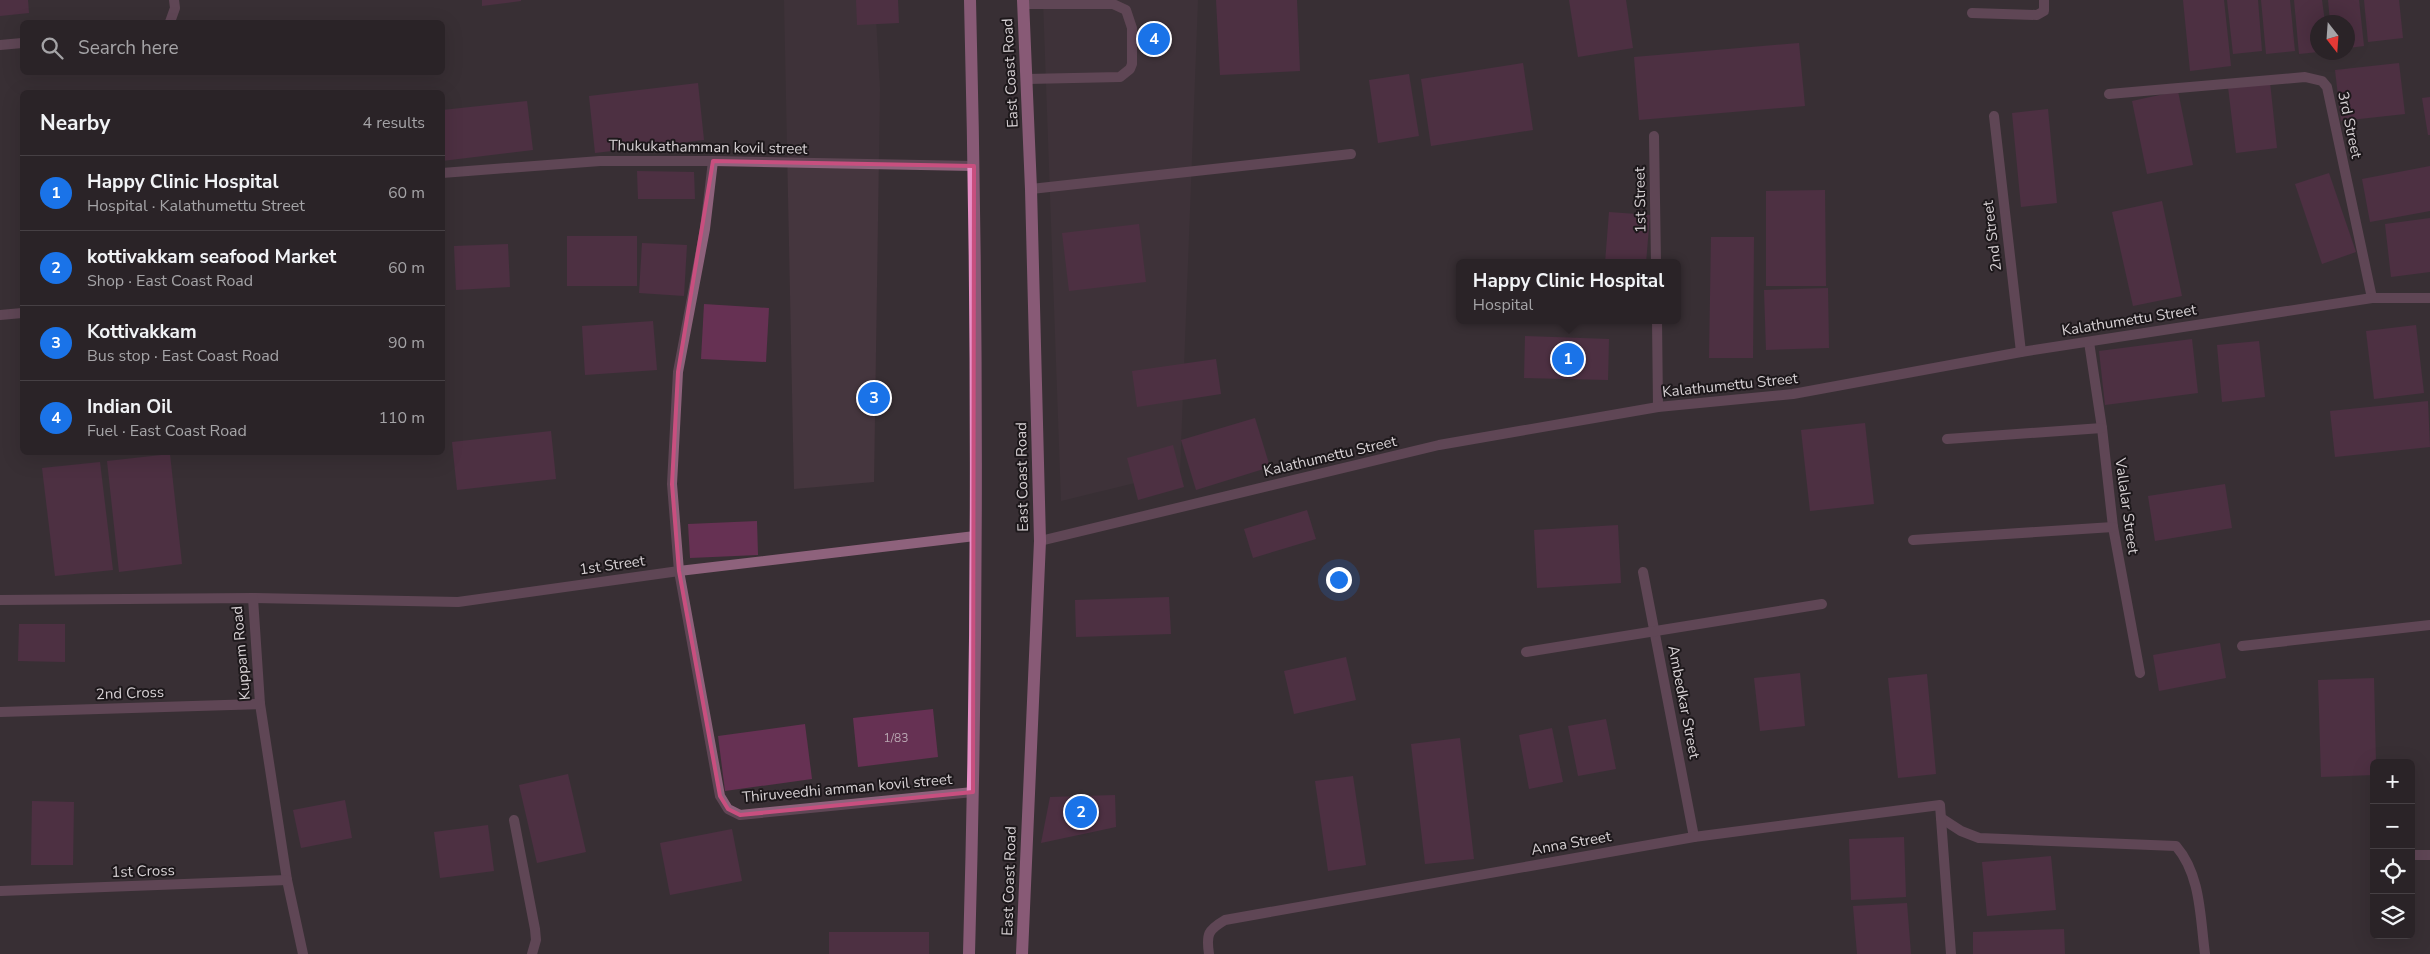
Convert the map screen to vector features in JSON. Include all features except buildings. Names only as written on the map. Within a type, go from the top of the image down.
[{"type":"main road","points":[[969,954],[973,792],[975,536],[974,166],[970,0]]},
{"type":"main road","name":"East Coast Road","points":[[1022,954],[1040,541],[1032,189],[1023,2]]},
{"type":"street","points":[[1972,13],[2037,15],[2044,11],[2044,0]]},
{"type":"street","points":[[1023,2],[1113,4],[1126,10],[1132,28],[1132,64],[1130,70],[1120,77],[1027,79]]},
{"type":"street","points":[[171,20],[175,4]]},
{"type":"street","points":[[0,45],[20,43]]},
{"type":"street","name":"3rd Street","points":[[2109,94],[2305,77],[2322,81],[2327,87],[2372,298]]},
{"type":"street","name":"2nd Street","points":[[1994,116],[2021,352]]},
{"type":"street","name":"1st Street","points":[[1654,136],[1656,259]]},
{"type":"street","points":[[1032,189],[1351,154]]},
{"type":"street","name":"Thukukathamman kovil street","points":[[445,173],[600,161],[713,161],[974,166]]},
{"type":"street","name":"Thiruveedhi amman kovil street","points":[[713,161],[705,230],[678,372],[672,484],[680,571],[720,796],[728,809],[740,815],[973,792]]},
{"type":"street","name":"Kalathumettu Street","points":[[1040,541],[1439,445],[1658,407],[1793,394],[2021,352],[2372,298],[2430,298]]},
{"type":"street","points":[[0,315],[20,313]]},
{"type":"street","points":[[1657,324],[1658,407]]},
{"type":"street","name":"Vallalar Street","points":[[2089,342],[2102,428],[2113,527],[2140,673]]},
{"type":"street","points":[[1947,439],[2102,428]]},
{"type":"street","points":[[1913,540],[2113,527]]},
{"type":"street","name":"1st Street","points":[[253,598],[458,602],[680,571],[975,536]]},
{"type":"street","name":"Ambedkar Street","points":[[1642,572],[1694,837]]},
{"type":"street","name":"Kuppam Road","points":[[0,600],[253,598],[260,704],[287,880],[303,954]]},
{"type":"street","points":[[1526,652],[1822,604]]},
{"type":"street","points":[[2242,646],[2430,625]]},
{"type":"street","name":"2nd Cross","points":[[0,712],[260,704]]},
{"type":"street","name":"Anna Street","points":[[1209,954],[1207,940],[1211,928],[1225,920],[1248,915],[1694,837],[1940,805],[1941,818]]},
{"type":"street","points":[[1941,818],[1951,954]]},
{"type":"street","points":[[1941,818],[1961,831],[1979,838],[2176,846],[2188,859],[2197,888],[2205,954]]},
{"type":"street","points":[[514,820],[535,929],[536,940],[532,954]]},
{"type":"street","points":[[2415,855],[2430,855]]},
{"type":"street","name":"1st Cross","points":[[0,891],[287,880]]},
{"type":"highlighted area","points":[[713,161],[974,166],[973,792],[740,815],[728,809],[720,796],[679,571],[672,484],[678,372]]},
{"type":"shaded area","points":[[784,0],[875,0],[880,89],[874,482],[794,489]]},
{"type":"shaded area","points":[[1043,0],[1198,0],[1180,472],[1061,501]]},
{"type":"place","name":"Indian Oil","points":[[1154,39]]},
{"type":"place","name":"Happy Clinic Hospital","points":[[1568,359]]},
{"type":"place","name":"Kottivakkam","points":[[874,398]]},
{"type":"place","name":"kottivakkam seafood Market","points":[[1081,812]]}]
